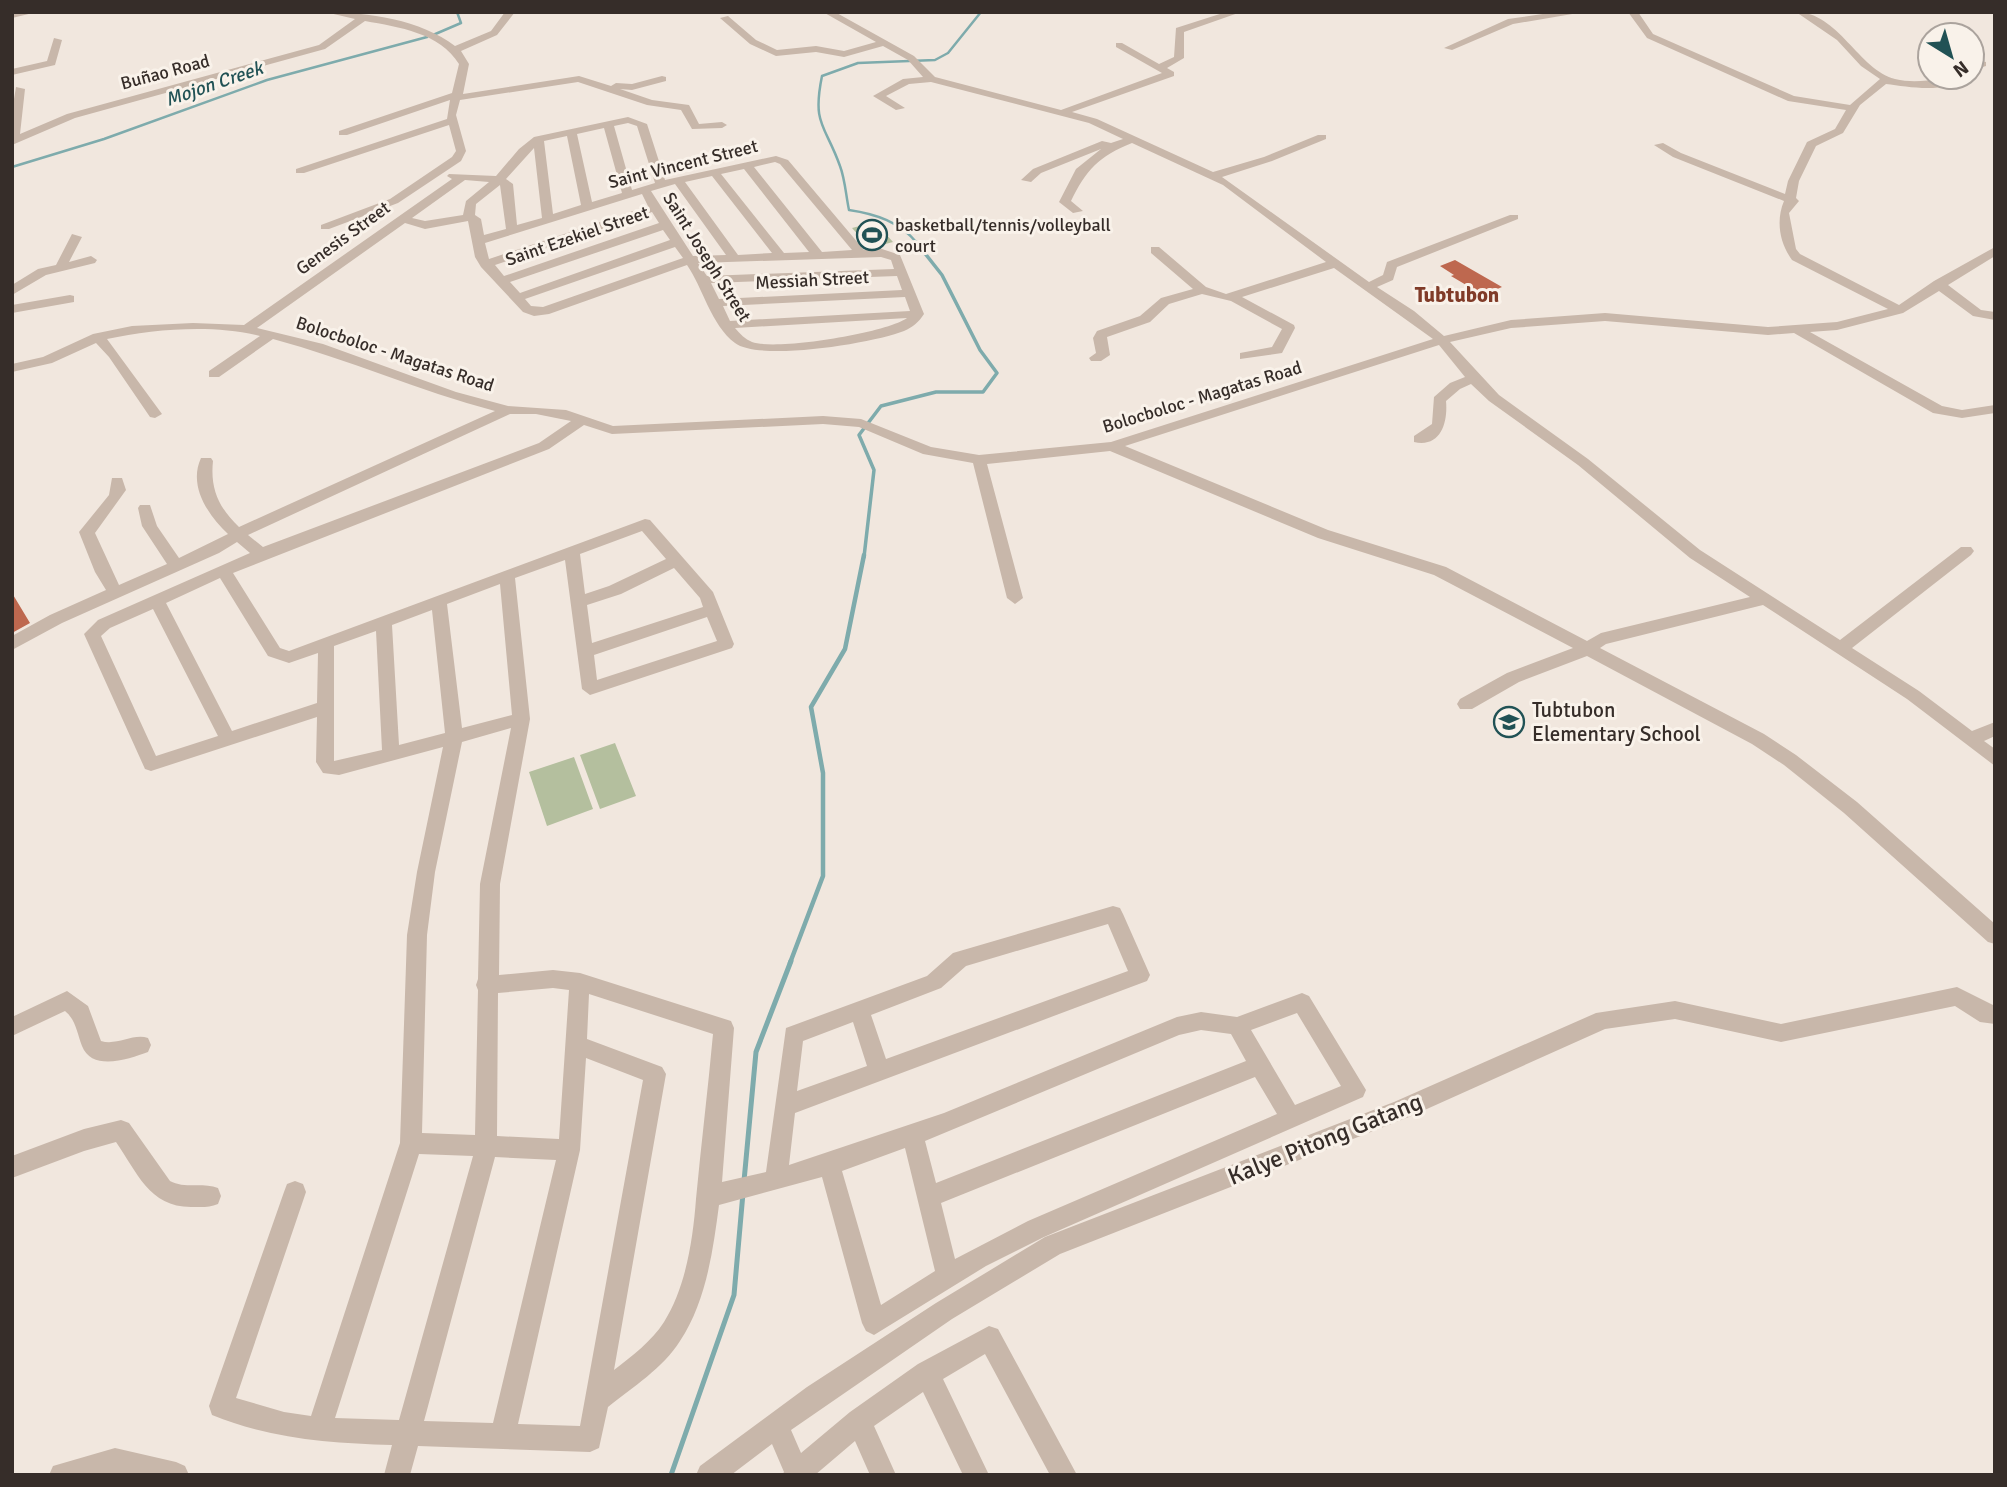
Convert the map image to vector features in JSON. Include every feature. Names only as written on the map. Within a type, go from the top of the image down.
[{"type":"street","points":[[12,15],[32,12]]},
{"type":"street","points":[[454,50],[494,33],[510,12]]},
{"type":"street","points":[[828,12],[917,63],[931,79]]},
{"type":"street","points":[[1158,68],[1179,58],[1179,30],[1236,12]]},
{"type":"street","points":[[1449,48],[1511,21],[1579,12]]},
{"type":"street","points":[[1633,12],[1650,36],[1792,99],[1852,108]]},
{"type":"street","points":[[1801,12],[1840,38],[1859,54],[1865,64],[1888,80]]},
{"type":"street","points":[[325,227],[360,229],[387,205],[439,174],[457,159],[461,151],[452,121],[464,64],[454,50],[421,32],[362,16],[335,13]]},
{"type":"street","name":"Buñao Road","points":[[13,142],[71,116],[323,47],[362,16]]},
{"type":"street","points":[[725,18],[753,42],[776,53],[816,49],[844,54],[884,43]]},
{"type":"street","points":[[12,72],[51,63],[57,40]]},
{"type":"street","points":[[1065,112],[1169,76],[1170,74],[1119,45]]},
{"type":"street","points":[[343,133],[457,96],[564,80],[632,87],[662,79]]},
{"type":"street","points":[[900,108],[878,96],[907,81],[931,79],[1065,112],[1129,137],[1212,176],[1249,197],[1368,288],[1402,308],[1442,340],[1473,378],[1494,398],[1583,462],[1695,554],[1913,695],[1995,759]]},
{"type":"street","points":[[1899,310],[1796,257],[1790,249],[1783,213],[1793,201],[1794,180],[1805,163],[1811,144],[1839,131],[1852,108],[1881,82],[1888,80],[1916,84]]},
{"type":"street","points":[[603,85],[651,103],[685,107],[696,127],[722,125]]},
{"type":"street","points":[[13,142],[20,89]]},
{"type":"street","points":[[469,217],[470,203],[499,180],[523,151],[538,139],[608,124],[632,120],[642,124],[661,184]]},
{"type":"street","points":[[300,171],[452,121]]},
{"type":"street","points":[[608,124],[628,195]]},
{"type":"street","points":[[526,131],[538,139],[548,220]]},
{"type":"street","points":[[572,131],[587,207]]},
{"type":"street","points":[[1027,180],[1037,171],[1129,137]]},
{"type":"street","points":[[1077,211],[1065,202],[1080,171],[1129,137]]},
{"type":"street","points":[[1212,176],[1322,137]]},
{"type":"street","points":[[1658,145],[1793,201]]},
{"type":"street","name":"Saint Vincent Street","points":[[478,242],[661,184],[773,159],[784,162],[860,253]]},
{"type":"street","points":[[746,165],[818,255]]},
{"type":"street","points":[[714,172],[780,256]]},
{"type":"street","points":[[439,174],[499,180],[508,186],[512,231]]},
{"type":"street","name":"Genesis Street","points":[[247,330],[360,229],[401,218],[462,177]]},
{"type":"street","points":[[678,180],[734,258]]},
{"type":"street","name":"Saint Joseph Street","points":[[645,190],[654,208],[703,280],[728,325],[739,340],[752,347],[799,345],[883,332],[913,321],[918,314]]},
{"type":"street","points":[[485,264],[654,208]]},
{"type":"street","points":[[401,218],[425,225],[469,217],[475,219],[485,264],[530,311],[545,311],[689,260],[860,253],[891,254],[902,272],[918,314],[728,325]]},
{"type":"street","points":[[1368,288],[1389,277],[1391,265],[1514,217]]},
{"type":"street","name":"Saint Ezekiel Street","points":[[501,281],[665,225]]},
{"type":"street","points":[[62,264],[76,237]]},
{"type":"street","points":[[517,298],[677,242]]},
{"type":"street","points":[[1155,250],[1202,290],[1223,298],[1336,263]]},
{"type":"street","name":"Bolocboloc - Magatas Road","points":[[12,368],[47,360],[97,337],[132,330],[247,330],[318,347],[451,395],[508,411],[536,410],[583,419],[612,430],[811,421],[867,426],[928,451],[979,460],[1112,446],[1442,340],[1510,324],[1605,317],[1768,331],[1837,326],[1899,310],[1995,251]]},
{"type":"street","points":[[12,291],[42,272],[62,264],[91,260]]},
{"type":"street","points":[[703,280],[902,272]]},
{"type":"street","points":[[1938,284],[1977,313],[1995,316]]},
{"type":"street","points":[[1096,358],[1103,355],[1099,338],[1102,334],[1145,319],[1165,301],[1202,290]]},
{"type":"street","name":"Messiah Street","points":[[716,303],[911,293]]},
{"type":"street","points":[[1231,296],[1289,328],[1277,350],[1245,356]]},
{"type":"street","points":[[12,309],[70,299]]},
{"type":"street","points":[[1798,330],[1938,410],[1962,414],[1995,409]]},
{"type":"street","points":[[214,374],[272,334]]},
{"type":"street","points":[[97,337],[114,355],[155,414]]},
{"type":"street","points":[[1419,439],[1436,431],[1442,419],[1439,400],[1444,394],[1473,378]]},
{"type":"street","points":[[12,644],[56,619],[214,549],[238,533],[508,411]]},
{"type":"street","points":[[326,708],[151,764],[92,634],[104,624],[225,573],[261,554],[544,446],[583,419]]},
{"type":"street","points":[[1112,446],[1311,529],[1440,571],[1758,739],[1802,766],[1995,936]]},
{"type":"street","points":[[979,460],[1015,598]]},
{"type":"street","points":[[206,461],[204,486],[218,517],[261,554]]},
{"type":"street","points":[[116,594],[103,572],[87,532],[116,497],[119,490],[117,481]]},
{"type":"street","points":[[145,508],[150,526],[176,565]]},
{"type":"street","points":[[225,573],[278,655],[289,657],[645,524],[715,609],[726,644],[590,689],[572,552]]},
{"type":"street","points":[[1841,648],[1966,551]]},
{"type":"street","points":[[579,602],[615,590],[677,561]]},
{"type":"street","points":[[397,1475],[486,1148],[486,985],[490,884],[521,719],[507,576]]},
{"type":"street","points":[[1466,704],[1528,670],[1587,651],[1601,639],[1766,599]]},
{"type":"street","points":[[157,601],[228,739]]},
{"type":"street","points":[[319,1430],[411,1143],[412,1006],[417,935],[426,872],[454,738],[439,602]]},
{"type":"street","points":[[585,652],[715,609]]},
{"type":"street","points":[[384,621],[391,754]]},
{"type":"street","points":[[326,644],[327,765],[339,768],[521,719]]},
{"type":"street","points":[[1970,740],[1995,728]]},
{"type":"street","points":[[776,1181],[793,1035],[934,982],[960,959],[1113,914],[1140,975],[785,1106]]},
{"type":"street","points":[[486,985],[553,979],[580,982],[724,1028],[718,1195],[694,1284],[673,1331],[654,1352],[597,1400]]},
{"type":"street","points":[[503,1436],[569,1150],[580,982]]},
{"type":"street","name":"Kalye Pitong Gatang","points":[[709,1475],[776,1424],[944,1311],[1053,1245],[1401,1110],[1603,1020],[1675,1010],[1781,1033],[1957,996],[1987,1015],[1995,1015]]},
{"type":"street","points":[[12,1027],[67,1000],[81,1012],[93,1047],[98,1051],[108,1053],[141,1045]]},
{"type":"street","points":[[718,1195],[776,1181],[912,1134],[1177,1026],[1201,1021],[1237,1026],[1302,1002],[1356,1090],[1036,1229],[948,1276],[874,1323],[829,1164]]},
{"type":"street","points":[[859,1010],[879,1071]]},
{"type":"street","points":[[1237,1026],[1291,1118]]},
{"type":"street","points":[[295,1192],[222,1406],[285,1425],[319,1430],[590,1438],[655,1074],[576,1045]]},
{"type":"street","points":[[927,1197],[1261,1065]]},
{"type":"street","points":[[12,1167],[83,1140],[121,1130],[162,1189],[174,1196],[210,1196]]},
{"type":"street","points":[[912,1134],[948,1276]]},
{"type":"street","points":[[411,1143],[569,1150]]},
{"type":"street","points":[[776,1424],[796,1474],[859,1420],[927,1373],[989,1338],[1064,1475]]},
{"type":"street","points":[[927,1373],[976,1475]]},
{"type":"street","points":[[859,1420],[883,1475]]},
{"type":"street","points":[[62,1475],[115,1461],[176,1475]]},
{"type":"green space","name":"basketball/tennis/volleyball court","points":[[875,222],[893,242],[870,248],[852,228]]},
{"type":"green space","points":[[615,743],[636,796],[600,809],[580,755]]},
{"type":"green space","points":[[574,757],[593,809],[547,826],[529,772]]},
{"type":"building","points":[[1455,260],[1502,287],[1483,295],[1451,276],[1454,275],[1440,266]]},
{"type":"building","points":[[12,593],[30,623],[12,633]]},
{"type":"waterway","name":"Mojon Creek","points":[[433,35],[461,23],[457,12]]},
{"type":"waterway","points":[[916,242],[887,220],[849,210],[842,171],[819,115],[822,76],[858,63],[935,60],[948,53],[981,12]]},
{"type":"waterway","name":"Mojon Creek","points":[[12,167],[104,139],[267,80],[427,37]]},
{"type":"waterway","points":[[864,557],[874,470],[859,435],[881,406],[936,392],[983,392],[997,373],[980,350],[942,275],[916,242]]},
{"type":"waterway","points":[[790,963],[823,876],[823,773],[811,707],[845,649],[864,555]]},
{"type":"waterway","points":[[744,1181],[756,1052],[791,961]]},
{"type":"waterway","points":[[671,1475],[734,1295],[743,1193]]},
{"type":"place","name":"basketball/tennis/volleyball court","points":[[872,235]]},
{"type":"place","name":"Tubtubon Elementary School","points":[[1509,722]]},
{"type":"district","name":"Tubtubon","points":[[1457,295]]}]
